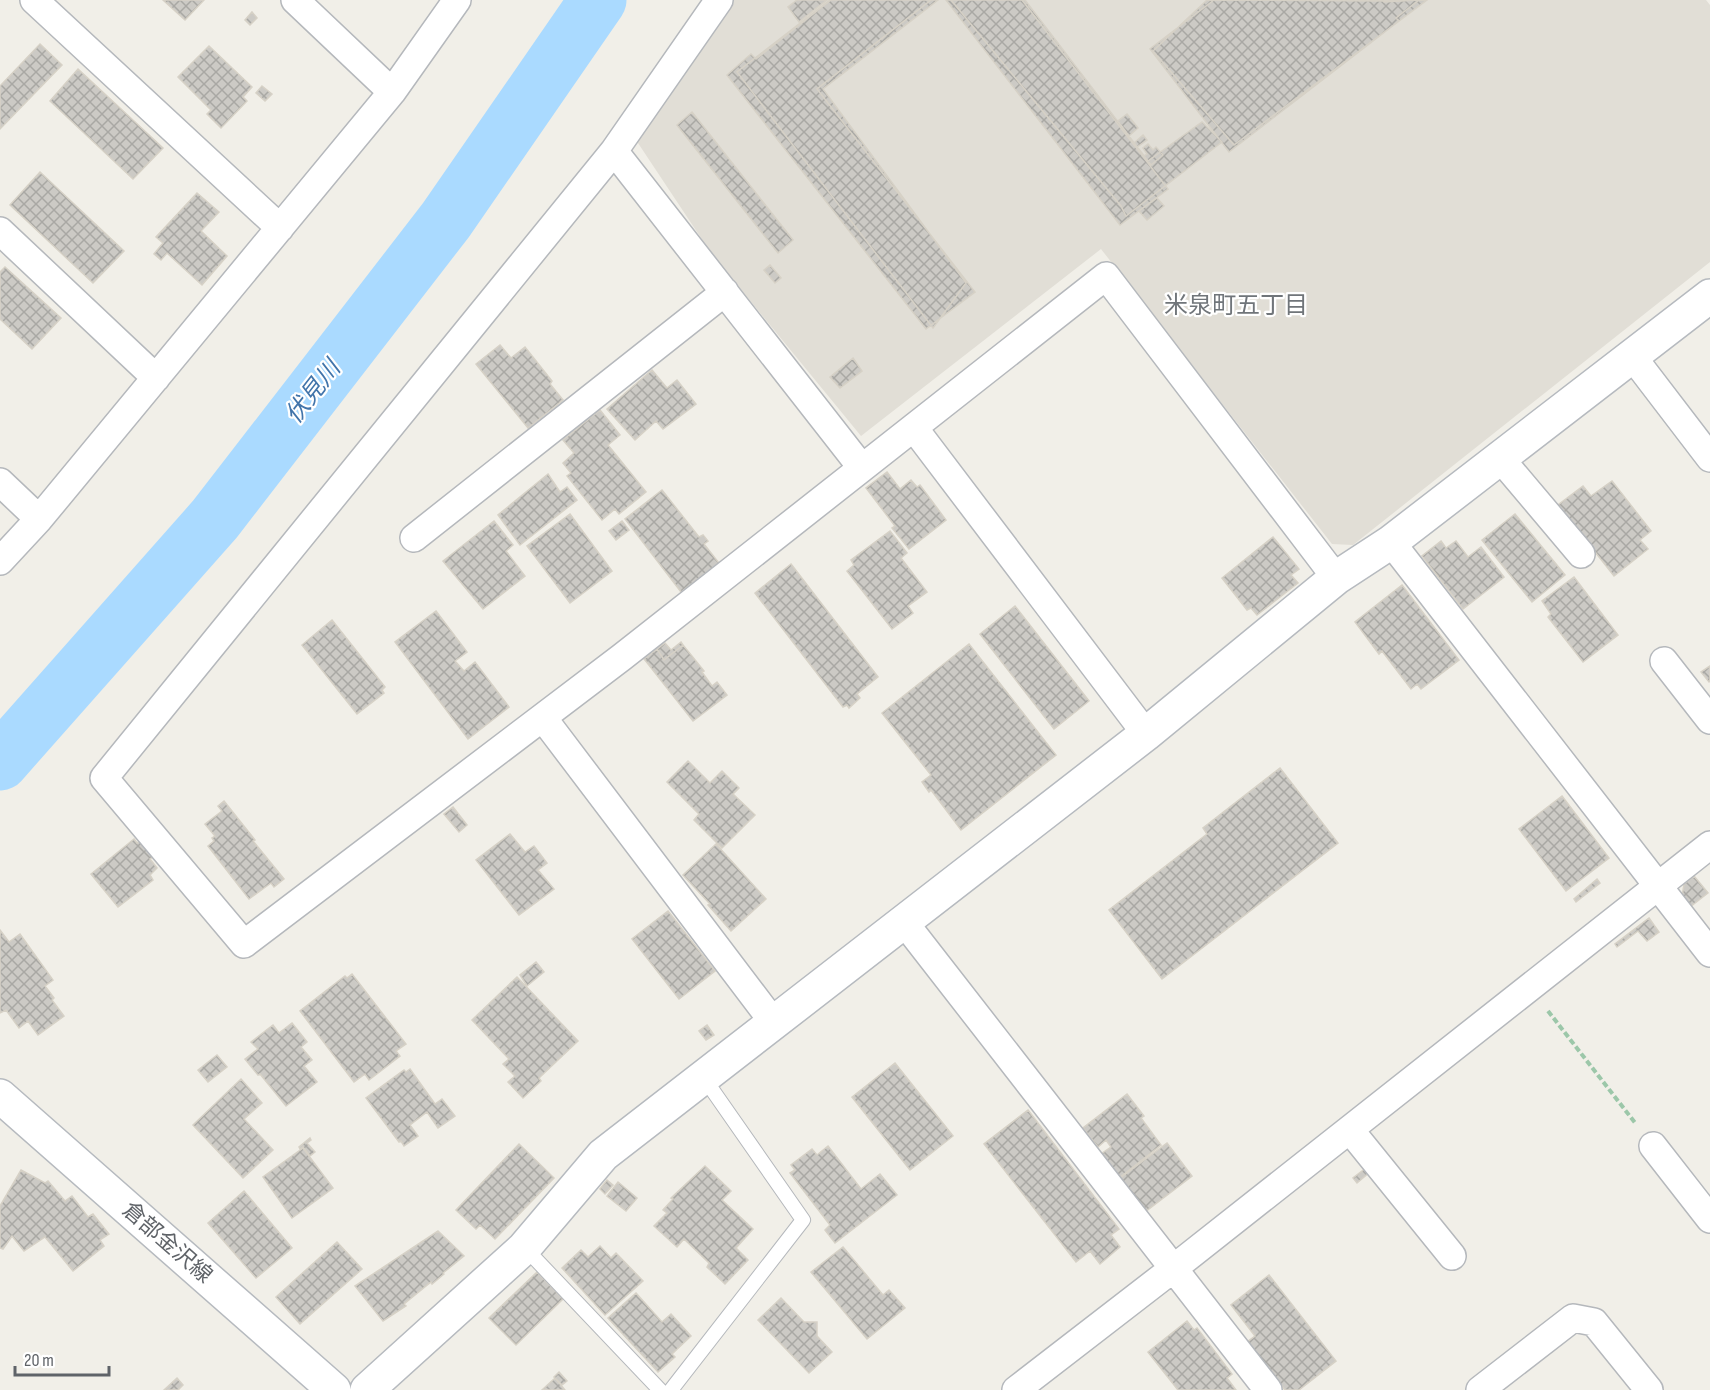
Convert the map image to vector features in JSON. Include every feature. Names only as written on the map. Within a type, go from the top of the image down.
[{"type":"street","points":[[34,0],[280,228]]},
{"type":"street","points":[[295,0],[392,92]]},
{"type":"street","points":[[0,561],[39,519],[392,92],[457,0]]},
{"type":"street","points":[[719,0],[614,151],[105,778],[244,944],[622,657],[1106,276],[1336,578]]},
{"type":"street","points":[[614,151],[862,468]]},
{"type":"street","points":[[0,231],[156,378]]},
{"type":"street","points":[[414,538],[725,292]]},
{"type":"street","points":[[367,1390],[524,1248],[603,1155],[1146,734],[1336,578],[1391,542],[1710,296]]},
{"type":"street","points":[[1632,356],[1710,458]]},
{"type":"street","points":[[914,428],[1146,734]]},
{"type":"street","points":[[1500,458],[1581,554]]},
{"type":"street","points":[[0,482],[39,519]]},
{"type":"street","points":[[1391,542],[1710,953]]},
{"type":"street","points":[[1664,661],[1710,720]]},
{"type":"street","points":[[543,718],[774,1023]]},
{"type":"street","points":[[1016,1390],[1350,1130],[1710,845]]},
{"type":"street","points":[[904,922],[1268,1390]]},
{"type":"street","name":"倉部金沢線","points":[[2,1104],[334,1390]]},
{"type":"street","points":[[1350,1130],[1452,1256]]},
{"type":"street","points":[[1653,1146],[1710,1220]]},
{"type":"street","points":[[1480,1390],[1573,1318],[1594,1322],[1649,1390]]},
{"type":"lane","points":[[671,1390],[803,1220],[704,1078]]},
{"type":"lane","points":[[524,1248],[660,1390]]},
{"type":"path","points":[[1530,987],[1653,1146]]},
{"type":"shaded area","points":[[734,0],[1706,0],[1710,5],[1710,262],[1353,545],[1332,544],[1101,249],[861,436],[711,253],[636,140]]},
{"type":"building","points":[[163,0],[204,0],[185,20]]},
{"type":"building","points":[[797,0],[827,0],[799,22],[788,7]]},
{"type":"building","points":[[830,0],[938,0],[823,89],[966,283],[933,328],[737,72]]},
{"type":"building","points":[[831,0],[931,0],[817,89],[975,292],[926,329],[727,75],[751,54],[756,59]]},
{"type":"building","points":[[946,0],[1022,0],[1168,189],[1120,225]]},
{"type":"building","points":[[951,0],[1025,0],[1148,161],[1202,122],[1222,142],[1126,216],[1121,206]]},
{"type":"building","points":[[1207,0],[1427,0],[1234,145],[1153,51]]},
{"type":"building","points":[[1214,0],[1383,0],[1384,2],[1419,0],[1396,18],[1399,21],[1229,152],[1150,49]]},
{"type":"building","points":[[252,12],[257,18],[250,25],[245,20]]},
{"type":"building","points":[[40,44],[62,65],[0,129],[0,86]]},
{"type":"building","points":[[209,46],[252,87],[243,97],[247,101],[221,128],[207,114],[211,110],[178,77]]},
{"type":"building","points":[[78,69],[163,148],[133,179],[50,101]]},
{"type":"building","points":[[262,86],[272,94],[265,101],[256,93]]},
{"type":"building","points":[[692,112],[793,240],[778,253],[677,125]]},
{"type":"building","points":[[1127,114],[1138,128],[1129,136],[1118,121]]},
{"type":"building","points":[[1143,135],[1147,140],[1137,147],[1134,143]]},
{"type":"building","points":[[1148,144],[1153,150],[1156,147],[1163,155],[1151,165],[1144,156],[1147,154],[1143,148]]},
{"type":"building","points":[[40,172],[124,251],[93,283],[10,205]]},
{"type":"building","points":[[197,193],[219,212],[201,231],[227,256],[202,285],[167,253],[161,260],[154,254],[163,243],[156,237]]},
{"type":"building","points":[[1157,198],[1164,206],[1147,220],[1139,211]]},
{"type":"building","points":[[770,265],[781,278],[775,283],[764,270]]},
{"type":"building","points":[[5,267],[61,318],[32,349],[0,319],[0,272]]},
{"type":"building","points":[[500,345],[511,358],[525,347],[552,381],[550,384],[563,400],[528,428],[476,364]]},
{"type":"building","points":[[853,358],[862,371],[840,388],[830,377]]},
{"type":"building","points":[[652,370],[667,388],[677,380],[696,404],[663,429],[656,421],[635,440],[607,409]]},
{"type":"building","points":[[600,410],[620,435],[608,445],[646,492],[619,514],[615,509],[602,520],[567,476],[571,473],[563,463],[574,453],[563,440]]},
{"type":"building","points":[[600,410],[620,435],[608,445],[646,492],[619,514],[615,509],[602,520],[567,476],[571,473],[563,463],[574,453],[563,440]]},
{"type":"building","points":[[887,472],[900,489],[911,480],[917,487],[920,485],[946,520],[909,549],[892,528],[895,526],[866,488]]},
{"type":"building","points":[[548,474],[560,492],[567,487],[577,500],[520,545],[498,515]]},
{"type":"building","points":[[1612,481],[1651,531],[1640,540],[1648,549],[1614,576],[1558,505],[1583,486],[1591,496]]},
{"type":"building","points":[[662,490],[699,537],[703,535],[708,541],[704,544],[719,563],[681,592],[625,519]]},
{"type":"building","points":[[570,514],[612,571],[570,603],[527,546]]},
{"type":"building","points":[[1515,514],[1565,575],[1532,602],[1482,540]]},
{"type":"building","points":[[494,521],[513,545],[506,551],[525,576],[483,609],[443,561]]},
{"type":"building","points":[[622,521],[629,530],[616,540],[609,531]]},
{"type":"building","points":[[890,531],[907,553],[901,558],[927,592],[908,606],[913,613],[892,629],[847,571],[854,565],[851,560]]},
{"type":"building","points":[[1273,537],[1299,569],[1291,575],[1298,583],[1257,615],[1251,608],[1247,610],[1222,578]]},
{"type":"building","points":[[1441,541],[1446,548],[1456,541],[1468,557],[1481,547],[1504,577],[1463,609],[1422,556]]},
{"type":"building","points":[[791,564],[878,677],[857,694],[860,698],[849,708],[847,705],[843,707],[755,593]]},
{"type":"building","points":[[1574,577],[1618,635],[1583,662],[1548,617],[1551,614],[1542,601]]},
{"type":"building","points":[[1402,585],[1459,660],[1421,689],[1417,684],[1411,689],[1382,651],[1379,654],[1355,622]]},
{"type":"building","points":[[1015,606],[1089,701],[1054,729],[980,634]]},
{"type":"building","points":[[436,611],[467,652],[455,661],[464,671],[475,662],[509,707],[468,739],[395,642]]},
{"type":"building","points":[[332,620],[385,687],[382,690],[384,693],[357,714],[302,645]]},
{"type":"building","points":[[681,642],[683,645],[664,660],[657,649],[665,643],[671,650]]},
{"type":"building","points":[[969,644],[1056,755],[961,830],[931,790],[929,792],[922,782],[931,775],[882,713]]},
{"type":"building","points":[[683,645],[704,671],[702,672],[712,686],[717,682],[727,695],[693,721],[644,659],[657,649],[664,660]]},
{"type":"building","points":[[1710,666],[1710,681],[1709,682],[1701,672]]},
{"type":"building","points":[[688,761],[710,783],[722,771],[739,788],[733,794],[755,815],[722,848],[694,820],[699,814],[667,782]]},
{"type":"building","points":[[1280,768],[1338,843],[1162,979],[1109,910],[1207,834],[1203,828]]},
{"type":"building","points":[[1562,796],[1609,858],[1566,891],[1519,829]]},
{"type":"building","points":[[224,801],[284,879],[274,887],[271,883],[249,899],[208,846],[214,841],[212,838],[215,836],[205,824],[222,811],[218,806]]},
{"type":"building","points":[[453,807],[467,825],[459,832],[444,814]]},
{"type":"building","points":[[510,834],[525,852],[534,846],[547,863],[538,870],[554,889],[519,915],[476,860]]},
{"type":"building","points":[[134,839],[137,843],[142,840],[154,856],[150,859],[157,868],[150,875],[153,880],[118,907],[91,874]]},
{"type":"building","points":[[716,844],[766,899],[731,931],[683,875]]},
{"type":"building","points":[[1694,876],[1708,893],[1690,907],[1682,897],[1684,884]]},
{"type":"building","points":[[1597,879],[1600,883],[1576,902],[1574,899]]},
{"type":"building","points":[[668,911],[715,971],[679,999],[632,939]]},
{"type":"building","points":[[1649,918],[1659,932],[1647,941],[1638,931],[1617,947],[1615,944]]},
{"type":"building","points":[[0,930],[9,942],[20,934],[53,980],[45,986],[64,1016],[38,1035],[28,1021],[19,1028],[6,1010],[0,1013]]},
{"type":"building","points":[[536,962],[544,972],[527,986],[520,975]]},
{"type":"building","points":[[352,974],[406,1044],[396,1051],[400,1056],[369,1080],[365,1074],[354,1082],[300,1011],[345,976],[347,978]]},
{"type":"building","points":[[517,977],[578,1041],[539,1078],[541,1081],[523,1098],[508,1082],[515,1076],[503,1064],[509,1059],[472,1020]]},
{"type":"building","points":[[292,1023],[307,1042],[301,1047],[312,1060],[304,1066],[317,1082],[286,1106],[245,1059],[258,1049],[251,1042],[273,1025],[279,1033]]},
{"type":"building","points":[[707,1025],[714,1035],[706,1040],[699,1031]]},
{"type":"building","points":[[217,1055],[227,1067],[208,1082],[198,1070]]},
{"type":"building","points":[[895,1063],[953,1136],[910,1170],[852,1097]]},
{"type":"building","points":[[410,1069],[435,1104],[442,1099],[455,1116],[438,1128],[427,1112],[410,1125],[418,1136],[404,1146],[366,1098],[404,1070],[406,1072]]},
{"type":"building","points":[[241,1079],[262,1103],[244,1119],[273,1150],[243,1178],[193,1125]]},
{"type":"building","points":[[1127,1094],[1144,1116],[1141,1118],[1161,1145],[1119,1178],[1101,1154],[1111,1147],[1106,1140],[1098,1147],[1083,1128]]},
{"type":"building","points":[[1028,1110],[1119,1229],[1111,1235],[1120,1247],[1100,1264],[1090,1251],[1076,1262],[984,1144]]},
{"type":"building","points":[[310,1138],[311,1140],[307,1143],[315,1152],[310,1156],[303,1147],[300,1149],[299,1147]]},
{"type":"building","points":[[1167,1143],[1192,1176],[1145,1212],[1119,1179]]},
{"type":"building","points":[[519,1144],[554,1178],[495,1239],[480,1225],[476,1229],[456,1210]]},
{"type":"building","points":[[828,1146],[861,1189],[880,1174],[897,1195],[835,1243],[825,1230],[830,1225],[790,1173],[795,1170],[791,1165],[812,1149],[817,1155]]},
{"type":"building","points":[[828,1146],[861,1189],[880,1174],[897,1195],[835,1243],[825,1230],[830,1225],[790,1173],[795,1170],[791,1165],[812,1149],[817,1155]]},
{"type":"building","points":[[303,1148],[333,1188],[292,1218],[263,1177]]},
{"type":"building","points":[[705,1166],[731,1191],[722,1200],[753,1229],[736,1248],[748,1260],[725,1284],[707,1267],[709,1263],[684,1239],[677,1247],[654,1226],[667,1213],[663,1210],[673,1199],[671,1198]]},
{"type":"building","points":[[1366,1168],[1370,1172],[1357,1183],[1353,1178]]},
{"type":"building","points":[[21,1170],[45,1183],[48,1181],[65,1201],[72,1196],[88,1217],[93,1214],[109,1234],[100,1240],[104,1246],[73,1271],[45,1237],[24,1251],[12,1236],[3,1249],[0,1248],[0,1206]]},
{"type":"building","points":[[607,1180],[613,1185],[605,1194],[600,1189]]},
{"type":"building","points":[[618,1182],[637,1198],[626,1211],[607,1196]]},
{"type":"building","points":[[244,1191],[292,1248],[256,1278],[208,1223]]},
{"type":"building","points":[[438,1231],[464,1256],[432,1284],[431,1282],[404,1304],[406,1306],[383,1321],[355,1286]]},
{"type":"building","points":[[337,1242],[362,1269],[300,1324],[276,1297]]},
{"type":"building","points":[[600,1246],[611,1258],[616,1253],[643,1281],[605,1315],[562,1268],[581,1250],[588,1257]]},
{"type":"building","points":[[843,1247],[883,1295],[889,1290],[905,1308],[867,1339],[811,1272]]},
{"type":"building","points":[[537,1272],[563,1299],[516,1345],[489,1318]]},
{"type":"building","points":[[1269,1275],[1336,1361],[1299,1390],[1285,1390],[1247,1342],[1255,1336],[1231,1305]]},
{"type":"building","points":[[636,1293],[662,1322],[671,1314],[691,1336],[672,1354],[675,1357],[658,1372],[608,1318]]},
{"type":"building","points":[[781,1298],[804,1322],[817,1322],[817,1336],[832,1352],[809,1373],[758,1320]]},
{"type":"building","points":[[1187,1321],[1194,1330],[1197,1328],[1232,1374],[1227,1378],[1236,1390],[1178,1390],[1148,1352]]},
{"type":"building","points":[[559,1372],[567,1381],[562,1385],[554,1377]]},
{"type":"building","points":[[177,1378],[183,1385],[178,1390],[164,1390]]},
{"type":"building","points":[[555,1378],[565,1390],[542,1390]]},
{"type":"waterway","name":"伏見川","points":[[0,762],[215,519],[446,220],[598,0]]},
{"type":"district","name":"米泉町五丁目","points":[[1236,305]]}]
